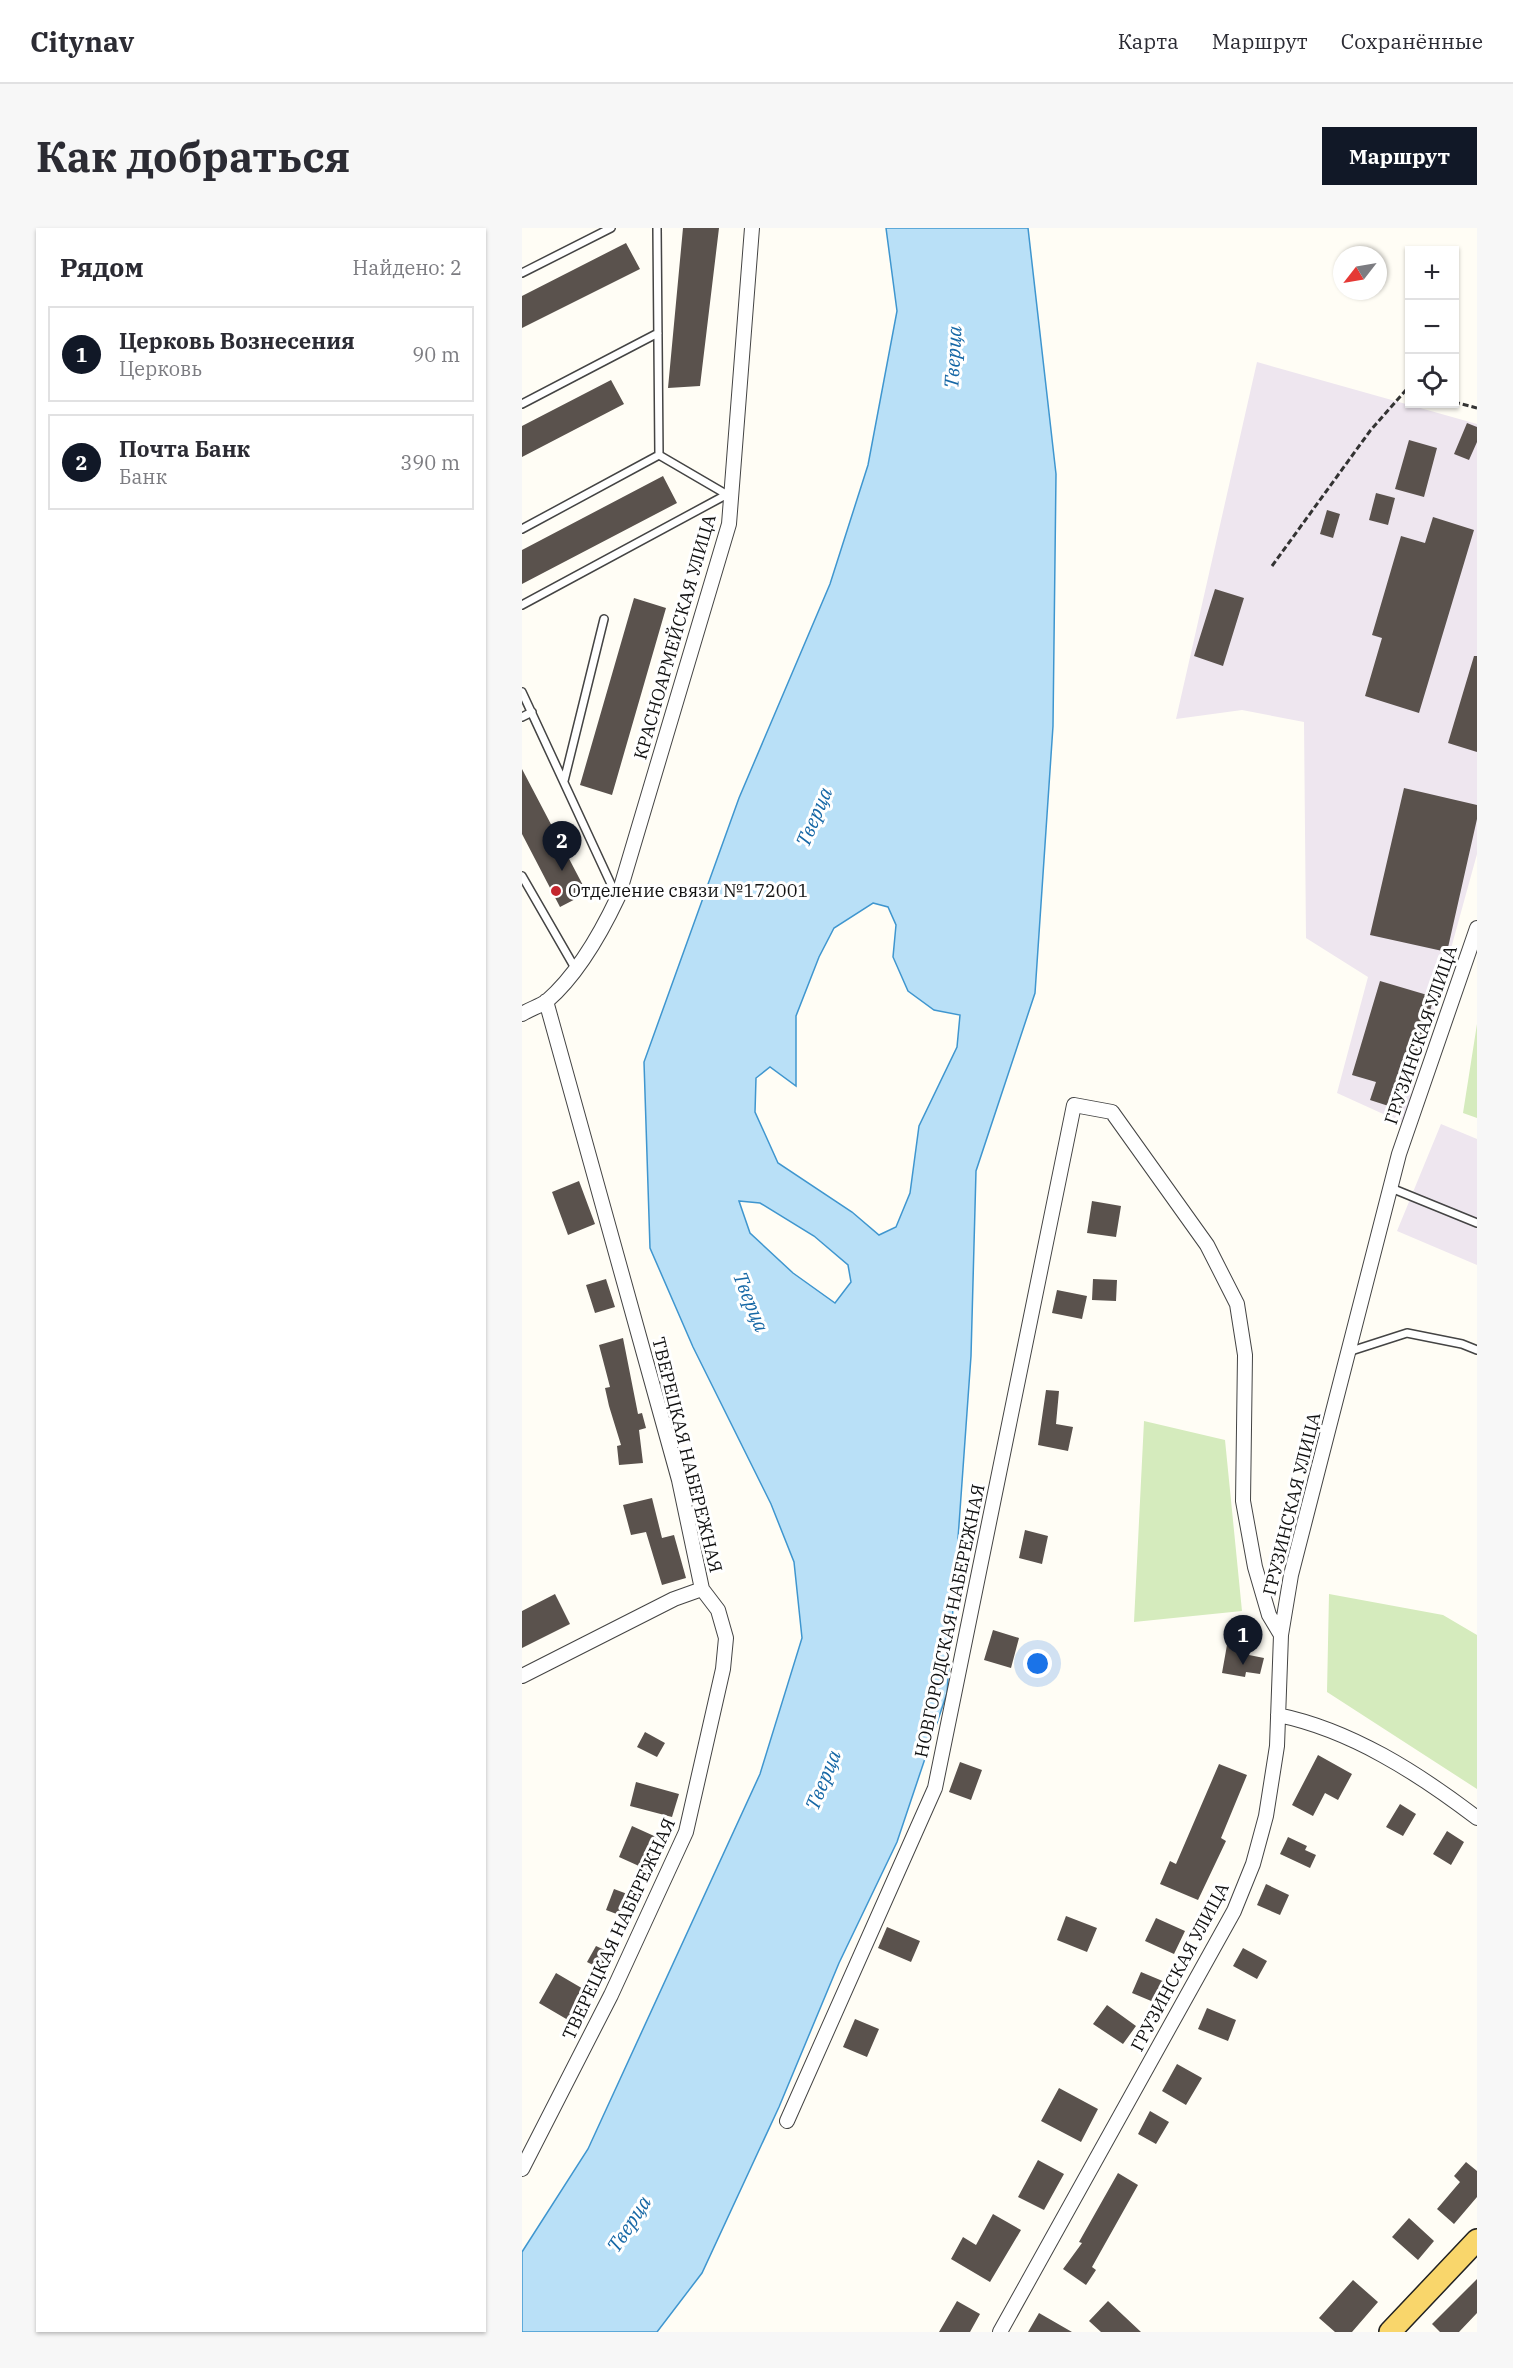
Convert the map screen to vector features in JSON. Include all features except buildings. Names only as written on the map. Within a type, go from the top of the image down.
[{"type":"main road","points":[[1390,2332],[1477,2240]]},
{"type":"street","name":"КРАСНОАРМЕЙСКАЯ УЛИЦА","points":[[522,1014],[546,1001],[575,968],[606,922],[618,897],[729,524],[752,228]]},
{"type":"street","name":"ГРУЗИНСКАЯ УЛИЦА","points":[[1000,2332],[1233,1911],[1253,1864],[1266,1816],[1277,1746],[1281,1635],[1290,1575],[1399,1154],[1477,928]]},
{"type":"street","name":"ТВЕРЕЦКАЯ НАБЕРЕЖНАЯ","points":[[522,2169],[611,1995],[686,1833],[723,1669],[726,1638],[718,1610],[702,1589],[679,1479],[546,1001]]},
{"type":"street","name":"НОВГОРОДСКАЯ НАБЕРЕЖНАЯ","points":[[787,2121],[935,1788],[1074,1106],[1112,1112],[1207,1245],[1237,1304],[1245,1355],[1243,1501],[1255,1568],[1269,1615],[1281,1635]]},
{"type":"street","points":[[522,1676],[674,1599],[702,1589]]},
{"type":"street","points":[[1278,1715],[1308,1721],[1344,1734],[1443,1792],[1477,1818]]},
{"type":"lane","points":[[522,273],[611,228]]},
{"type":"lane","points":[[657,228],[659,455]]},
{"type":"lane","points":[[522,404],[658,333]]},
{"type":"lane","points":[[659,455],[731,496]]},
{"type":"lane","points":[[522,529],[659,455]]},
{"type":"lane","points":[[522,604],[724,496],[731,496]]},
{"type":"lane","points":[[564,781],[604,619]]},
{"type":"lane","points":[[522,692],[618,897]]},
{"type":"lane","points":[[522,717],[531,712]]},
{"type":"lane","points":[[522,876],[575,968]]},
{"type":"lane","points":[[1391,1188],[1477,1223]]},
{"type":"lane","points":[[1348,1352],[1407,1333],[1462,1344],[1477,1350]]},
{"type":"path","points":[[1272,566],[1370,431],[1405,391]]},
{"type":"path","points":[[1459,403],[1477,408]]},
{"type":"shaded area","points":[[1257,362],[1405,404],[1405,408],[1420,408],[1477,424],[1477,854],[1403,1123],[1337,1093],[1368,977],[1306,938],[1304,722],[1242,710],[1176,719]]},
{"type":"shaded area","points":[[1441,1124],[1477,1139],[1477,1265],[1397,1231]]},
{"type":"green space","points":[[1477,1024],[1477,1118],[1463,1113]]},
{"type":"green space","points":[[1144,1421],[1225,1440],[1242,1611],[1134,1622]]},
{"type":"green space","points":[[1329,1594],[1443,1615],[1477,1635],[1477,1789],[1327,1692]]},
{"type":"water","name":"Тверца","points":[[886,228],[1028,228],[1056,474],[1053,726],[1035,993],[976,1171],[971,1356],[947,1693],[897,1842],[839,1963],[779,2107],[702,2273],[657,2332],[522,2332],[522,2252],[588,2149],[760,1774],[802,1638],[794,1562],[771,1504],[693,1347],[650,1248],[644,1062],[739,798],[830,584],[868,465],[897,311]],"holes":[[[873,903],[888,907],[896,925],[893,957],[908,991],[934,1010],[960,1015],[957,1047],[919,1126],[910,1193],[896,1227],[879,1235],[852,1212],[778,1163],[755,1112],[756,1078],[770,1067],[796,1086],[796,1016],[819,957],[834,928]],[[739,1201],[760,1203],[814,1236],[848,1265],[851,1282],[835,1303],[793,1273],[750,1233]]]},
{"type":"place","name":"Почта Банк","points":[[562,871]]},
{"type":"place","name":"Отделение связи №172001","points":[[556,891]]},
{"type":"place","name":"Церковь Вознесения","points":[[1243,1665]]}]
